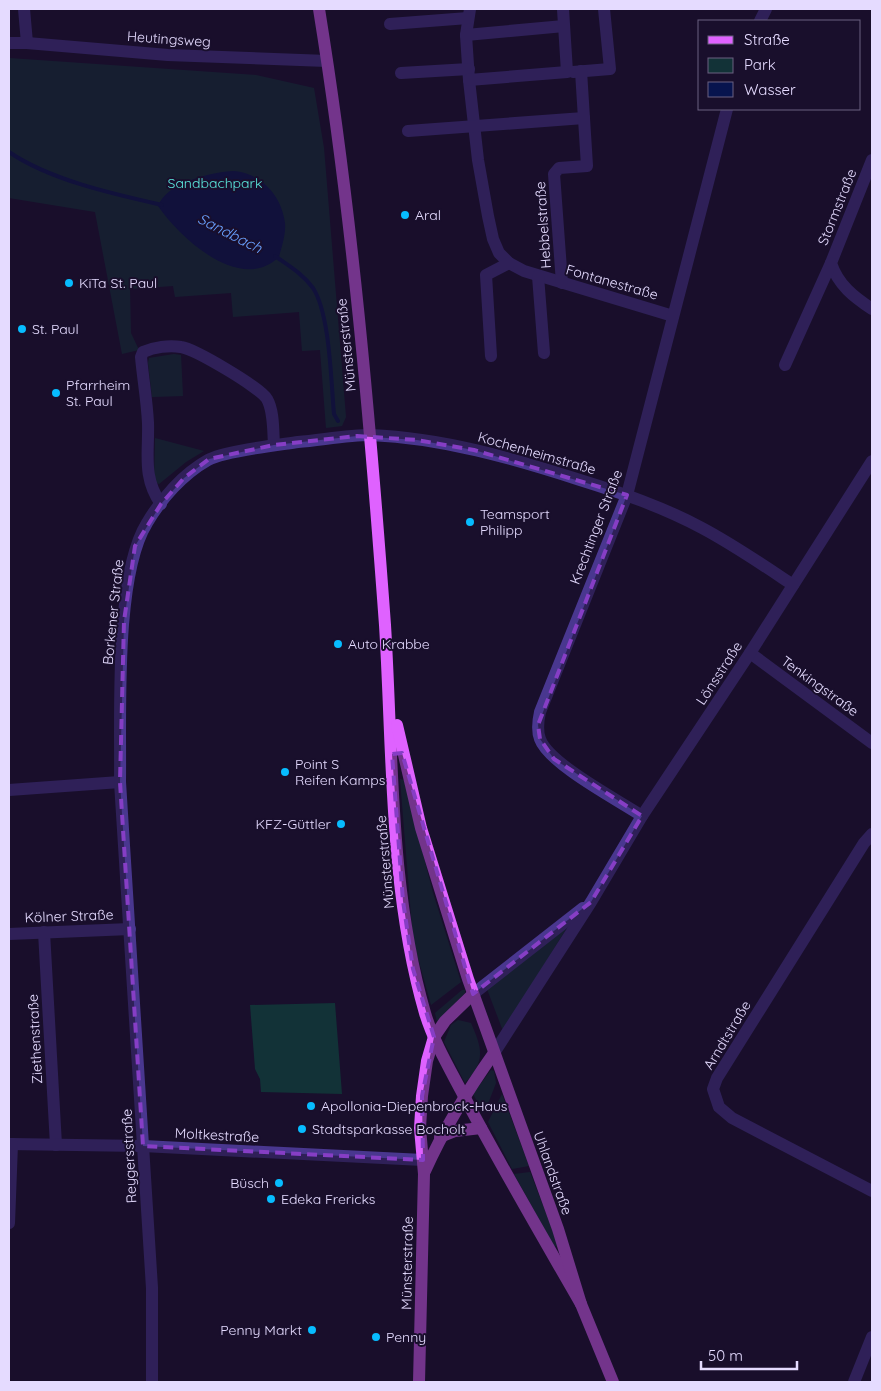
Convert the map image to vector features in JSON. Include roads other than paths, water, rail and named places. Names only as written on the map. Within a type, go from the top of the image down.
[{"type":"main road","name":"Münsterstraße","points":[[319,9],[348,206],[370,435],[388,680],[395,811],[403,901],[413,969],[434,1037],[481,1128]]},
{"type":"main road","name":"Münsterstraße","points":[[388,680],[405,764],[421,828],[473,994],[494,1053],[464,1096],[440,1137],[424,1174]]},
{"type":"main road","name":"Münsterstraße","points":[[419,1382],[424,1174],[420,1128],[422,1096],[427,1061],[434,1037],[445,1021],[473,994]]},
{"type":"main road","name":"Uhlandstraße","points":[[494,1053],[558,1229],[581,1304],[613,1382]]},
{"type":"main road","name":"Uhlandstraße","points":[[481,1128],[581,1304]]},
{"type":"main road","points":[[440,1137],[456,1131],[481,1128]]},
{"type":"street","points":[[24,9],[27,43]]},
{"type":"street","points":[[563,9],[567,72]]},
{"type":"street","points":[[401,73],[469,75],[610,69],[604,9]]},
{"type":"street","points":[[390,24],[469,14]]},
{"type":"street","name":"Fontanestraße","points":[[469,14],[466,35],[474,127],[493,240],[499,253],[509,263],[538,276],[673,316]]},
{"type":"street","points":[[466,35],[564,26]]},
{"type":"street","name":"Heutingsweg","points":[[9,43],[168,55],[327,61]]},
{"type":"street","name":"Hebbelstraße","points":[[562,283],[554,174],[559,168],[587,166],[581,71]]},
{"type":"street","name":"Krechtinger Straße","points":[[642,816],[554,759],[540,739],[538,725],[540,712],[627,495],[727,110]]},
{"type":"street","points":[[408,131],[584,118]]},
{"type":"street","name":"Stormstraße","points":[[872,160],[832,263],[835,274],[851,295],[872,309]]},
{"type":"street","points":[[490,356],[486,275],[509,263]]},
{"type":"street","points":[[785,364],[832,263]]},
{"type":"street","points":[[538,276],[544,353]]},
{"type":"street","points":[[161,504],[152,492],[148,480],[148,423],[141,357],[143,352],[159,348],[182,347],[196,352],[258,389],[267,399],[274,445]]},
{"type":"street","name":"Borkener Straße","points":[[130,929],[120,782],[124,621],[135,546],[147,523],[161,504],[184,478],[209,459],[274,445],[370,435]]},
{"type":"street","name":"Kochenheimstraße","points":[[370,435],[417,440],[474,450],[544,468],[627,495],[701,527],[793,585]]},
{"type":"street","name":"Lönsstraße","points":[[494,1053],[591,902],[642,816],[750,653],[872,461]]},
{"type":"street","name":"Tenkingstraße","points":[[750,653],[872,743]]},
{"type":"street","points":[[9,790],[120,782]]},
{"type":"street","name":"Arndtstraße","points":[[872,834],[864,843],[824,906],[717,1078],[713,1089],[720,1106],[732,1118],[872,1191]]},
{"type":"street","name":"Lönsstraße","points":[[473,994],[591,902]]},
{"type":"street","name":"Kölner Straße","points":[[9,934],[130,929]]},
{"type":"street","name":"Reygersstraße","points":[[130,929],[152,1288],[152,1382]]},
{"type":"street","name":"Ziethenstraße","points":[[44,932],[56,1145]]},
{"type":"street","points":[[9,1223],[10,1144]]},
{"type":"street","name":"Moltkestraße","points":[[10,1144],[143,1146],[423,1160]]},
{"type":"street","points":[[854,1382],[872,1337]]},
{"type":"water","points":[[234,171],[253,176],[261,181],[275,195],[283,213],[285,231],[279,257],[264,267],[247,269],[229,266],[212,257],[181,233],[158,206],[163,198],[180,185],[203,176]]},
{"type":"waterway","name":"Sandbach","points":[[9,152],[43,171],[82,185],[162,205]]},
{"type":"waterway","name":"Sandbach","points":[[275,256],[305,278],[319,300],[329,349],[334,414],[338,421]]},
{"type":"place","name":"Aral","points":[[405,215]]},
{"type":"place","name":"KiTa St. Paul","points":[[69,283]]},
{"type":"place","name":"St. Paul","points":[[22,329]]},
{"type":"place","name":"Pfarrheim St. Paul","points":[[56,393]]},
{"type":"place","name":"Teamsport Philipp","points":[[470,522]]},
{"type":"place","name":"Auto Krabbe","points":[[338,644]]},
{"type":"place","name":"Point S Reifen Kamps","points":[[285,772]]},
{"type":"place","name":"KFZ-Güttler","points":[[341,824]]},
{"type":"place","name":"Apollonia-Diepenbrock-Haus","points":[[311,1106]]},
{"type":"place","name":"Stadtsparkasse Bocholt","points":[[302,1129]]},
{"type":"place","name":"Büsch","points":[[279,1183]]},
{"type":"place","name":"Edeka Frericks","points":[[271,1199]]},
{"type":"place","name":"Penny Markt","points":[[312,1330]]},
{"type":"place","name":"Penny","points":[[376,1337]]},
{"type":"park label","name":"Sandbachpark","points":[[215,183]]}]
